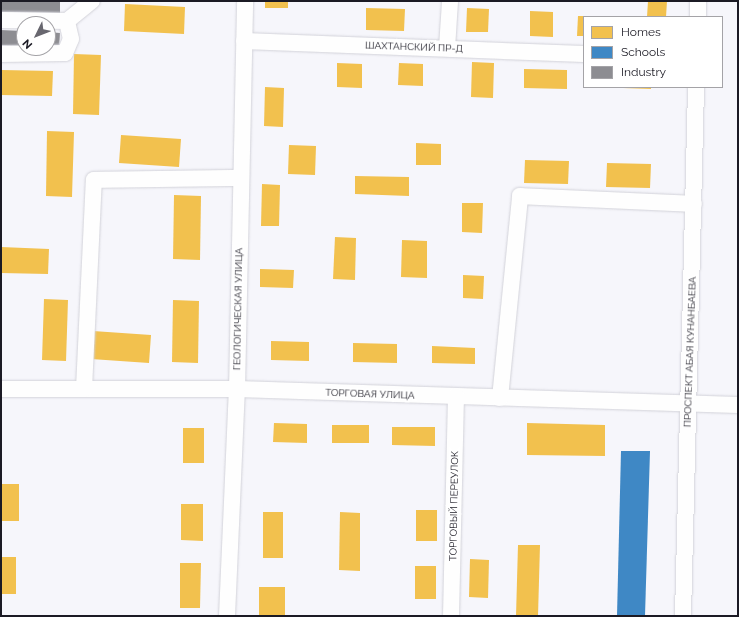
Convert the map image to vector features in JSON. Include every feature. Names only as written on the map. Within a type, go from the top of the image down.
[{"type":"street","points":[[1,20],[67,21],[92,1]]},
{"type":"street","name":"ГЕОЛОГИЧЕСКАЯ УЛИЦА","points":[[227,616],[237,389],[245,1]]},
{"type":"street","points":[[447,48],[450,1]]},
{"type":"street","points":[[698,1],[698,16]]},
{"type":"street","points":[[1,54],[65,53],[72,39],[67,21]]},
{"type":"street","name":"ШАХТАНСКИЙ ПР-Д","points":[[244,42],[583,54]]},
{"type":"street","name":"ПРОСПЕКТ АБАЯ КУНАНБАЕВА","points":[[683,616],[696,88]]},
{"type":"street","points":[[84,389],[94,180],[241,178]]},
{"type":"street","points":[[500,398],[520,196],[694,204]]},
{"type":"street","name":"ТОРГОВАЯ УЛИЦА","points":[[1,389],[237,389],[689,405],[738,405]]},
{"type":"street","name":"ТОРГОВЫЙ ПЕРЕУЛОК","points":[[451,616],[456,396]]},
{"type":"building: Homes","points":[[265,1],[288,1],[288,8],[265,8]]},
{"type":"building: Homes","points":[[648,1],[667,1],[666,16],[647,16]]},
{"type":"building: Homes","points":[[125,4],[185,7],[184,34],[124,31]]},
{"type":"building: Homes","points":[[366,8],[405,9],[404,31],[366,30]]},
{"type":"building: Homes","points":[[467,8],[489,9],[488,32],[466,32]]},
{"type":"building: Homes","points":[[530,11],[553,12],[553,37],[530,36]]},
{"type":"building: Homes","points":[[578,16],[583,16],[583,36],[577,36]]},
{"type":"building: Homes","points":[[74,54],[101,55],[99,115],[73,114]]},
{"type":"building: Homes","points":[[472,62],[494,63],[493,98],[471,97]]},
{"type":"building: Homes","points":[[337,63],[362,64],[362,88],[337,87]]},
{"type":"building: Homes","points":[[399,63],[423,64],[423,86],[398,85]]},
{"type":"building: Homes","points":[[524,69],[567,70],[567,89],[524,88]]},
{"type":"building: Homes","points":[[1,70],[53,71],[52,96],[1,95]]},
{"type":"building: Homes","points":[[265,87],[284,88],[283,127],[264,126]]},
{"type":"building: Homes","points":[[623,88],[651,88],[651,89]]},
{"type":"building: Homes","points":[[47,131],[74,132],[72,197],[46,196]]},
{"type":"building: Homes","points":[[121,135],[181,139],[179,167],[119,163]]},
{"type":"building: Homes","points":[[416,143],[441,144],[441,165],[416,165]]},
{"type":"building: Homes","points":[[289,145],[316,146],[315,175],[288,174]]},
{"type":"building: Homes","points":[[525,160],[569,161],[568,184],[524,183]]},
{"type":"building: Homes","points":[[607,163],[651,164],[650,188],[606,187]]},
{"type":"building: Homes","points":[[355,176],[409,177],[409,196],[355,194]]},
{"type":"building: Homes","points":[[262,184],[280,185],[279,226],[261,226]]},
{"type":"building: Homes","points":[[174,195],[201,196],[200,260],[173,259]]},
{"type":"building: Homes","points":[[462,203],[483,203],[482,233],[462,232]]},
{"type":"building: Homes","points":[[335,237],[356,238],[355,280],[333,279]]},
{"type":"building: Homes","points":[[402,240],[427,241],[427,278],[401,277]]},
{"type":"building: Homes","points":[[1,247],[49,249],[48,274],[1,273]]},
{"type":"building: Homes","points":[[260,269],[294,270],[293,288],[260,287]]},
{"type":"building: Homes","points":[[463,275],[484,276],[483,299],[463,298]]},
{"type":"building: Homes","points":[[44,299],[68,300],[66,361],[42,360]]},
{"type":"building: Homes","points":[[173,300],[199,301],[198,363],[172,362]]},
{"type":"building: Homes","points":[[93,331],[151,335],[149,363],[91,359]]},
{"type":"building: Homes","points":[[271,341],[309,342],[309,361],[271,360]]},
{"type":"building: Homes","points":[[353,343],[397,344],[397,363],[353,362]]},
{"type":"building: Homes","points":[[432,346],[475,348],[475,364],[432,363]]},
{"type":"building: Homes","points":[[274,423],[307,424],[307,443],[273,442]]},
{"type":"building: Homes","points":[[527,423],[605,425],[605,456],[527,455]]},
{"type":"building: Homes","points":[[332,425],[369,425],[369,443],[332,443]]},
{"type":"building: Homes","points":[[392,427],[435,427],[435,446],[392,445]]},
{"type":"building: Homes","points":[[183,428],[204,428],[204,463],[183,463]]},
{"type":"building: Homes","points":[[1,484],[19,484],[19,521],[1,521]]},
{"type":"building: Homes","points":[[181,504],[203,504],[203,541],[181,540]]},
{"type":"building: Homes","points":[[416,510],[437,510],[437,541],[416,541]]},
{"type":"building: Homes","points":[[263,512],[283,512],[283,558],[263,558]]},
{"type":"building: Homes","points":[[340,512],[360,513],[360,571],[339,570]]},
{"type":"building: Homes","points":[[518,545],[540,545],[538,616],[516,616]]},
{"type":"building: Homes","points":[[1,557],[16,557],[16,594],[1,594]]},
{"type":"building: Homes","points":[[470,559],[489,560],[488,598],[469,597]]},
{"type":"building: Homes","points":[[180,563],[201,563],[200,608],[180,608]]},
{"type":"building: Homes","points":[[415,566],[436,566],[436,599],[415,599]]},
{"type":"building: Homes","points":[[259,587],[285,587],[285,616],[259,616]]},
{"type":"building: Schools","points":[[621,451],[650,451],[645,616],[617,616]]},
{"type":"building: Industry","points":[[1,1],[60,1],[60,14],[1,12]]},
{"type":"building: Industry","points":[[1,30],[16,31],[16,46],[1,45]]},
{"type":"building: Industry","points":[[56,33],[60,33],[59,48],[56,48]]}]
